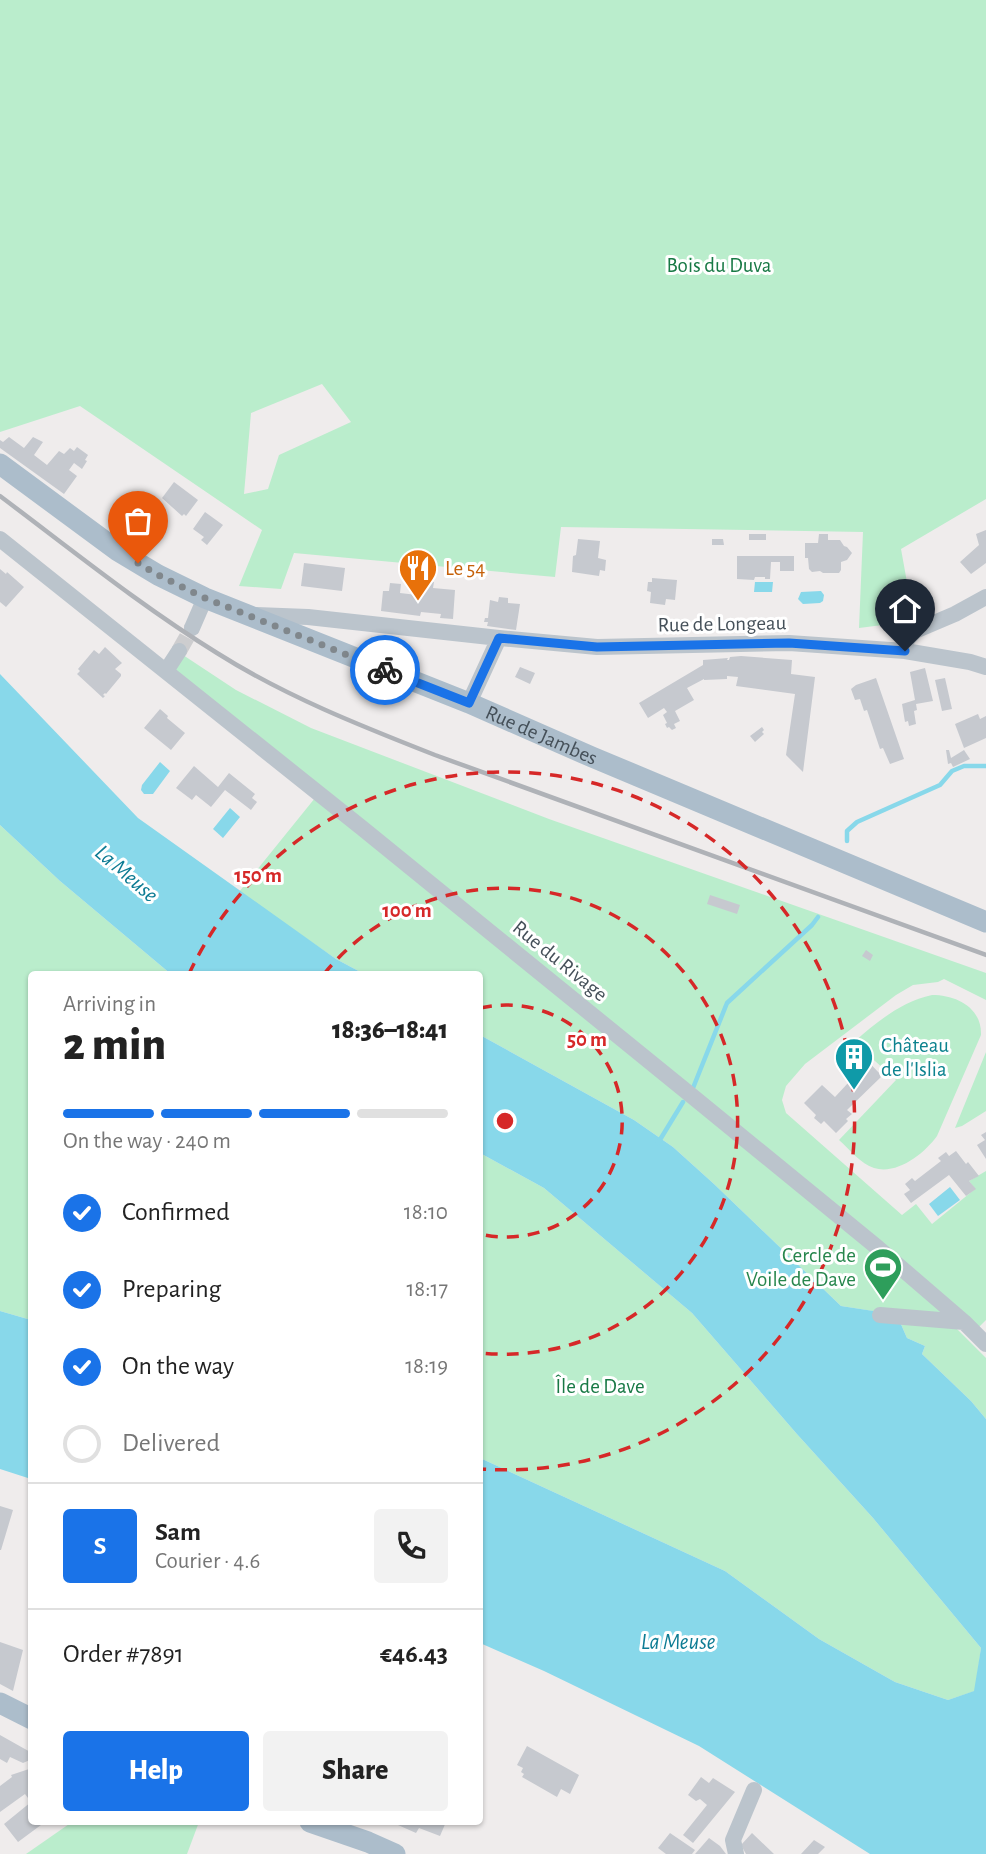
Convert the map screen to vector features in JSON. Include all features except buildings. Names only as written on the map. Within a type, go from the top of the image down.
[{"type":"main road","name":"Rue de Jambes","points":[[0,464],[118,551],[158,575],[205,598],[469,703],[986,922]]},
{"type":"main road","points":[[0,1703],[28,1717]]},
{"type":"main road","points":[[319,1825],[395,1854]]},
{"type":"street","name":"Rue du Rivage","points":[[0,539],[689,1093],[878,1248],[986,1344]]},
{"type":"street","points":[[905,651],[906,639],[915,631],[986,597]]},
{"type":"street","points":[[192,628],[205,598]]},
{"type":"street","name":"Rue de Longeau","points":[[246,615],[308,617],[597,647],[789,643],[905,651],[986,667]]},
{"type":"street","points":[[469,703],[499,638]]},
{"type":"street","points":[[166,671],[179,651]]},
{"type":"street","points":[[880,1315],[964,1322]]},
{"type":"street","points":[[736,1854],[733,1840],[754,1790]]},
{"type":"green space","name":"Bois du Duva","points":[[0,0],[986,0],[986,499],[901,549],[914,621],[859,628],[863,532],[561,527],[555,577],[294,553],[281,589],[239,586],[262,530],[80,406],[0,432]],"holes":[[[322,384],[351,422],[279,455],[268,489],[244,494],[251,413]]]},
{"type":"green space","points":[[183,655],[236,690],[311,728],[549,819],[986,973],[986,1000],[944,979],[913,985],[896,995],[805,1064],[786,1086],[782,1100],[786,1113],[902,1215],[916,1204],[932,1224],[975,1189],[969,1181],[986,1171],[986,1320],[978,1328],[174,669]]},
{"type":"green space","points":[[315,798],[875,1252],[949,1316],[950,1322],[986,1358],[986,1419],[922,1354],[925,1346],[907,1338],[900,1322],[879,1312],[841,1306],[673,1147],[634,1120],[483,1037],[483,971],[358,971],[336,959],[239,892]]},
{"type":"green space","points":[[0,825],[60,881],[167,971],[28,971],[28,1319],[0,1311]]},
{"type":"green space","points":[[932,995],[950,997],[973,1010],[981,1035],[937,1136],[925,1150],[901,1166],[874,1168],[860,1160],[839,1140],[896,1080],[854,1042],[900,1007]]},
{"type":"green space","points":[[986,1052],[986,1111],[955,1128]]},
{"type":"green space","name":"Île de Dave","points":[[483,1155],[544,1188],[692,1313],[873,1518],[981,1648],[975,1691],[948,1700],[895,1682],[819,1639],[725,1571],[483,1459]]},
{"type":"green space","points":[[68,1825],[198,1825],[187,1854],[26,1854]]},
{"type":"water","points":[[755,582],[773,582],[772,592],[754,592]]},
{"type":"water","points":[[821,591],[824,595],[820,603],[803,604],[798,599],[801,592]]},
{"type":"water","name":"La Meuse","points":[[0,674],[138,818],[336,959],[358,971],[167,971],[60,881],[0,825]]},
{"type":"water","points":[[160,762],[170,771],[153,794],[144,794],[142,785]]},
{"type":"water","points":[[230,808],[240,817],[223,838],[213,829]]},
{"type":"water","name":"La Meuse","points":[[483,1037],[634,1120],[673,1147],[841,1306],[880,1312],[900,1322],[907,1338],[925,1346],[922,1354],[986,1419],[986,1854],[870,1854],[699,1746],[483,1644],[483,1459],[725,1571],[819,1639],[895,1682],[948,1700],[974,1691],[981,1648],[873,1518],[692,1313],[544,1188],[483,1155]]},
{"type":"water","points":[[950,1187],[960,1200],[938,1216],[929,1204]]},
{"type":"water","points":[[0,1311],[28,1319],[28,1478],[0,1469]]},
{"type":"waterway","points":[[847,841],[847,831],[857,822],[940,785],[952,771],[964,766],[986,766]]},
{"type":"waterway","points":[[693,1088],[727,1003],[818,917]]},
{"type":"waterway","points":[[658,1143],[683,1102]]},
{"type":"tunnel","points":[[179,651],[192,628]]},
{"type":"railway","points":[[0,496],[161,616],[243,669],[296,697],[435,755],[986,955]]},
{"type":"way so far","points":[[138,563],[205,598],[385,670]]},
{"type":"place","name":"Le 54","points":[[418,602]]},
{"type":"place","name":"Château de l'Islia","points":[[854,1091]]},
{"type":"place","name":"Cercle de Voile de Dave","points":[[883,1301]]},
{"type":"route","points":[[385,670],[469,703],[499,638],[597,647],[789,643],[905,651]]}]
